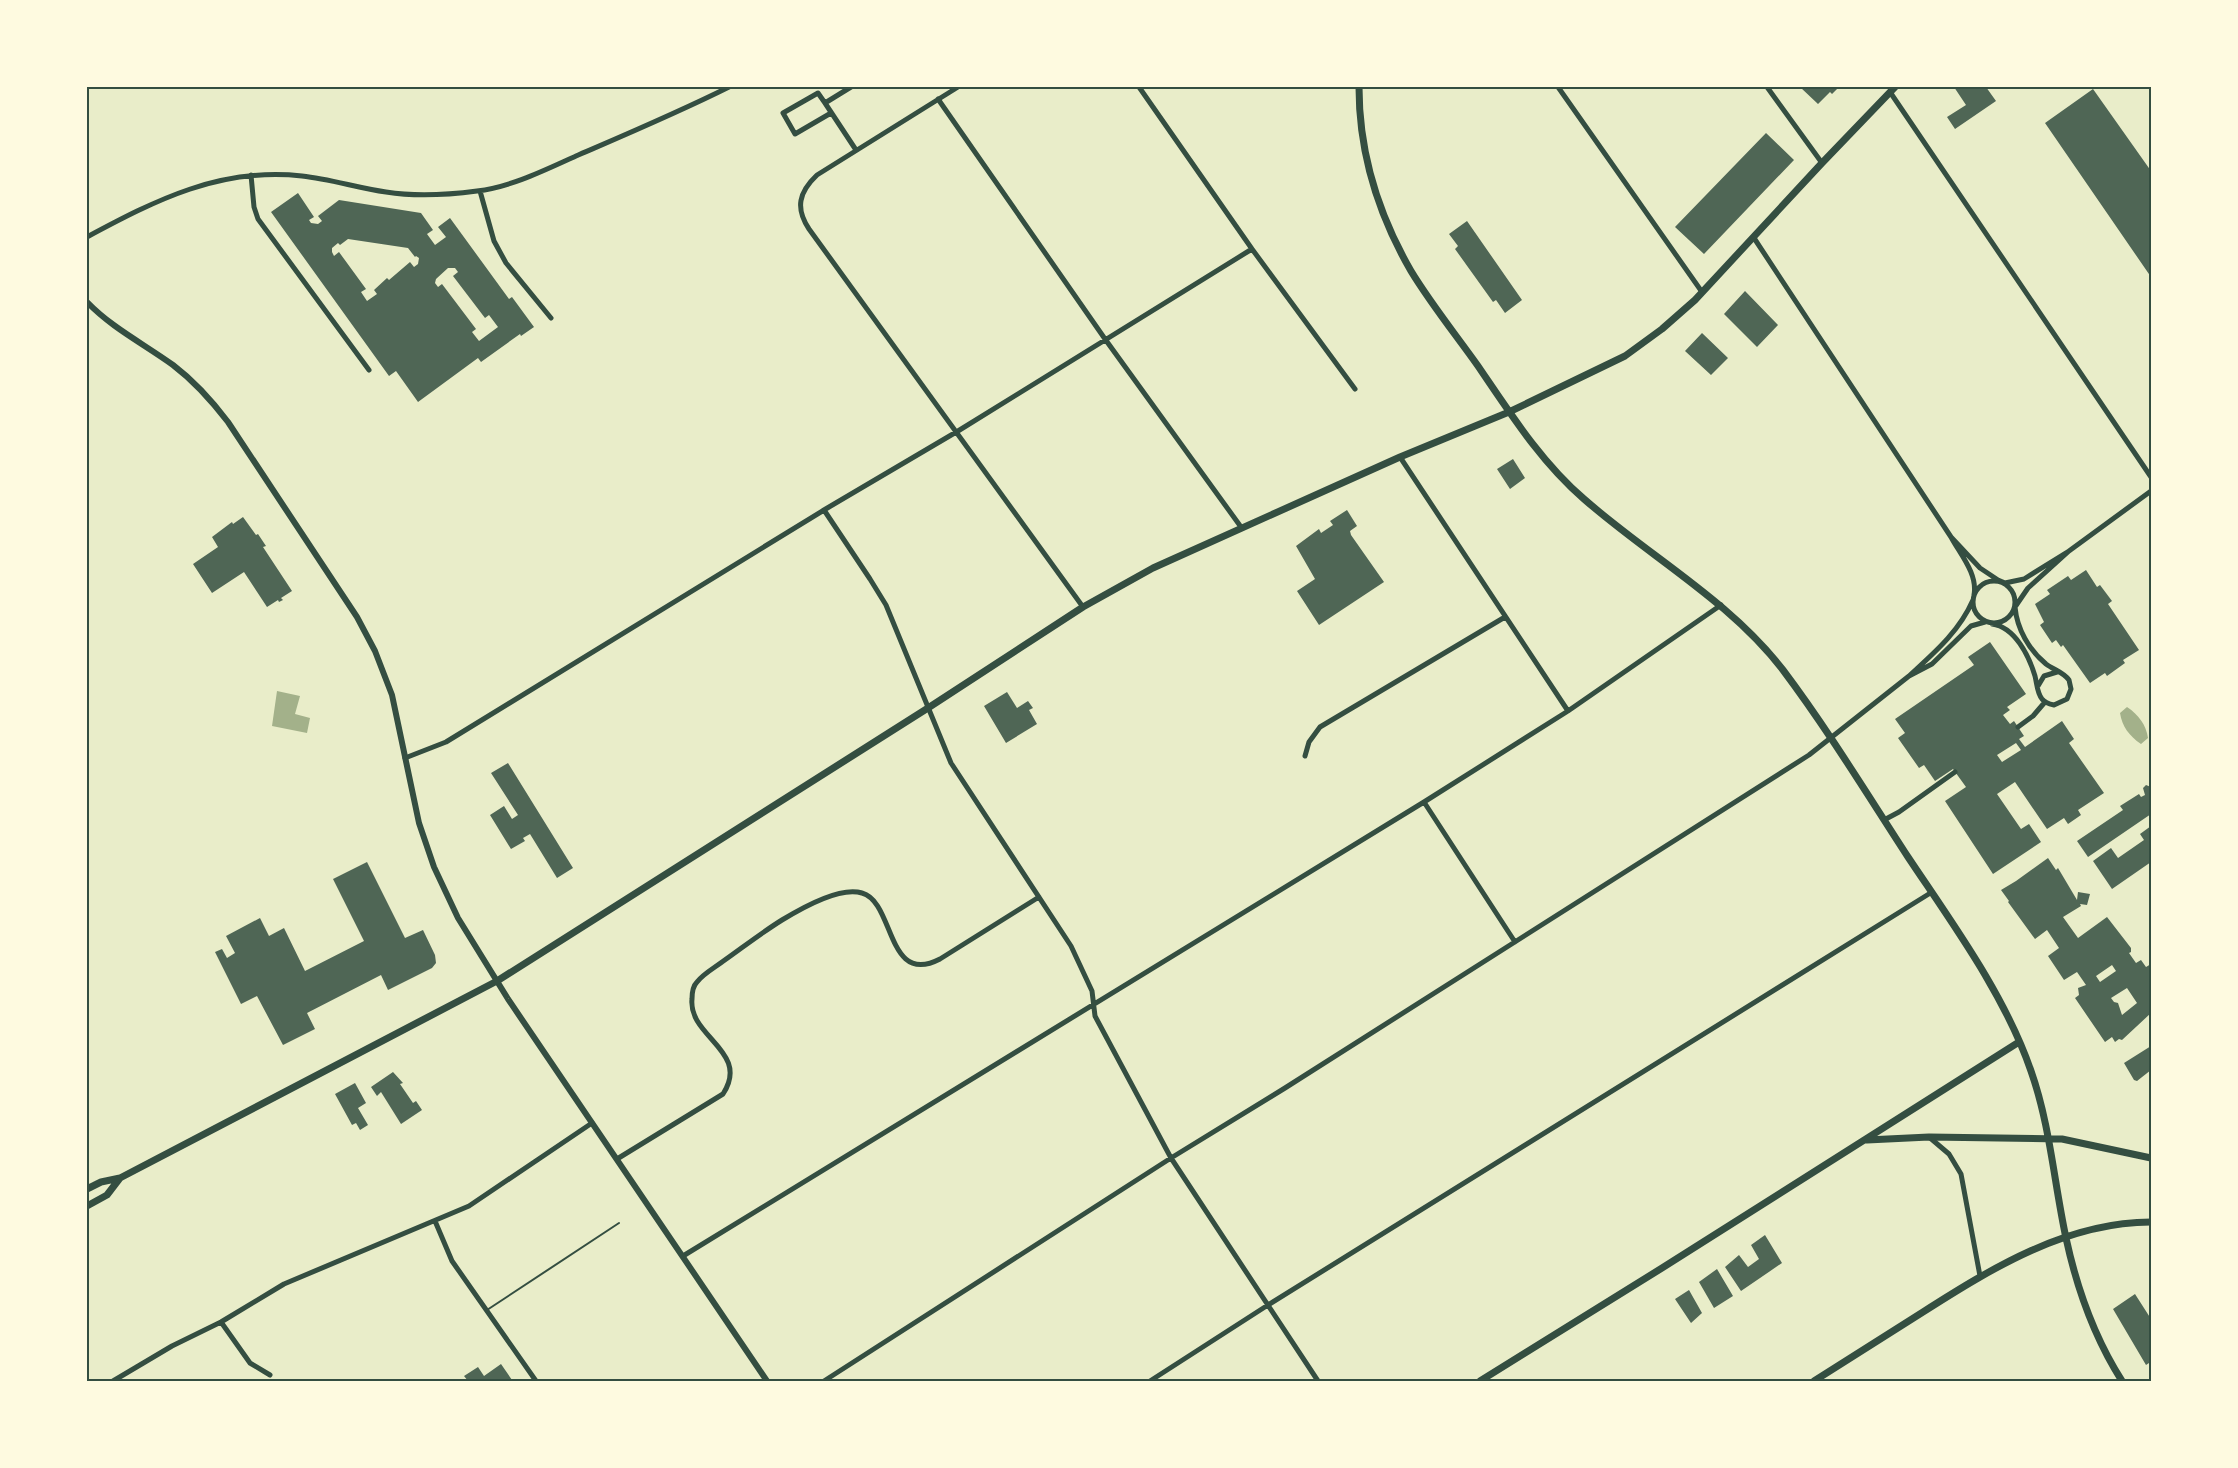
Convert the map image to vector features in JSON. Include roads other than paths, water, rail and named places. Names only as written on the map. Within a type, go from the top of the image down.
[{"type":"main road","points":[[1359,87],[1359,119],[1366,163],[1388,221],[1412,271],[1509,412],[1555,471],[1582,498],[1721,605],[1752,635],[1781,669],[1832,740],[1932,892],[2004,1009],[2038,1094],[2066,1237],[2089,1318],[2106,1355],[2122,1381]]},
{"type":"main road","points":[[87,1189],[101,1182],[120,1178],[497,981],[1083,607],[1153,568],[1400,457],[1509,412],[1625,357],[1670,322],[1702,292],[1893,89]]},
{"type":"main road","points":[[1480,1381],[2019,1042]]},
{"type":"main road","points":[[1864,1140],[1929,1137],[2061,1139],[2151,1158]]},
{"type":"main road","points":[[87,1206],[107,1195],[120,1178]]},
{"type":"main road","points":[[1814,1381],[1980,1276],[2017,1257],[2066,1237],[2111,1225],[2151,1222]]},
{"type":"street","points":[[87,237],[140,208],[180,191],[220,180],[251,175],[299,175],[404,194],[442,195],[480,191],[528,176],[653,123],[729,87]]},
{"type":"street","points":[[825,103],[851,87]]},
{"type":"street","points":[[958,87],[816,175],[805,187],[799,203],[802,217],[1083,607]]},
{"type":"street","points":[[1139,87],[1252,249],[1355,389]]},
{"type":"street","points":[[1558,87],[1702,292]]},
{"type":"street","points":[[1767,87],[1822,163]]},
{"type":"street","points":[[1893,89],[2151,477]]},
{"type":"street","points":[[831,113],[795,134],[783,113],[818,93],[825,103],[855,150]]},
{"type":"street","points":[[938,99],[1105,339],[1241,527]]},
{"type":"street","points":[[251,175],[254,207],[258,219],[369,370]]},
{"type":"street","points":[[480,191],[494,241],[506,263],[551,318]]},
{"type":"street","points":[[1754,238],[1951,537],[1972,575],[1975,586],[1975,612],[1985,622],[2003,627],[2019,643],[2031,663],[2038,692],[2045,702],[2054,705],[2065,702],[2071,692],[2071,683],[2064,674],[2047,664],[2034,651],[2019,628],[2014,594],[2008,585],[1980,568],[1951,537]]},
{"type":"street","points":[[405,758],[446,742],[824,510],[958,431],[1252,249]]},
{"type":"street","points":[[87,302],[108,321],[174,366],[196,386],[228,422],[353,611],[375,651],[392,695],[419,823],[434,867],[458,918],[497,981],[767,1381]]},
{"type":"street","points":[[1400,457],[1568,711]]},
{"type":"street","points":[[1992,624],[2007,620],[2028,588],[2069,551],[2151,490]]},
{"type":"street","points":[[824,510],[886,605],[951,763],[1071,946],[1092,992],[1095,1016],[1171,1158],[1318,1381]]},
{"type":"street","points":[[824,1381],[1171,1158],[1832,740],[1909,676],[1953,634],[1964,619],[1979,587],[1986,582],[2021,580],[2069,551]]},
{"type":"street","points":[[683,1256],[1424,802],[1568,711],[1721,605]]},
{"type":"street","points":[[1305,756],[1313,735],[1320,728],[1505,617]]},
{"type":"street","points":[[1909,676],[1932,664],[1971,626],[1985,622]]},
{"type":"street","points":[[2038,692],[2039,681],[2046,674],[2054,671],[2064,674]]},
{"type":"street","points":[[2018,728],[2045,702]]},
{"type":"street","points":[[1884,820],[1955,772]]},
{"type":"street","points":[[1424,802],[1515,942]]},
{"type":"street","points":[[617,1159],[723,1094],[729,1079],[728,1060],[694,1016],[691,1002],[694,987],[712,970],[780,921],[837,894],[850,891],[863,893],[876,904],[899,952],[911,961],[926,964],[940,959],[1039,897]]},
{"type":"street","points":[[1150,1381],[1268,1305],[1932,892]]},
{"type":"street","points":[[113,1381],[172,1346],[221,1322],[284,1284],[468,1206],[592,1122]]},
{"type":"street","points":[[1929,1137],[1949,1154],[1961,1174],[1980,1276]]},
{"type":"street","points":[[435,1221],[452,1261],[536,1381]]},
{"type":"street","points":[[221,1322],[250,1363],[270,1375]]},
{"type":"lane","points":[[487,1310],[619,1223]]}]
